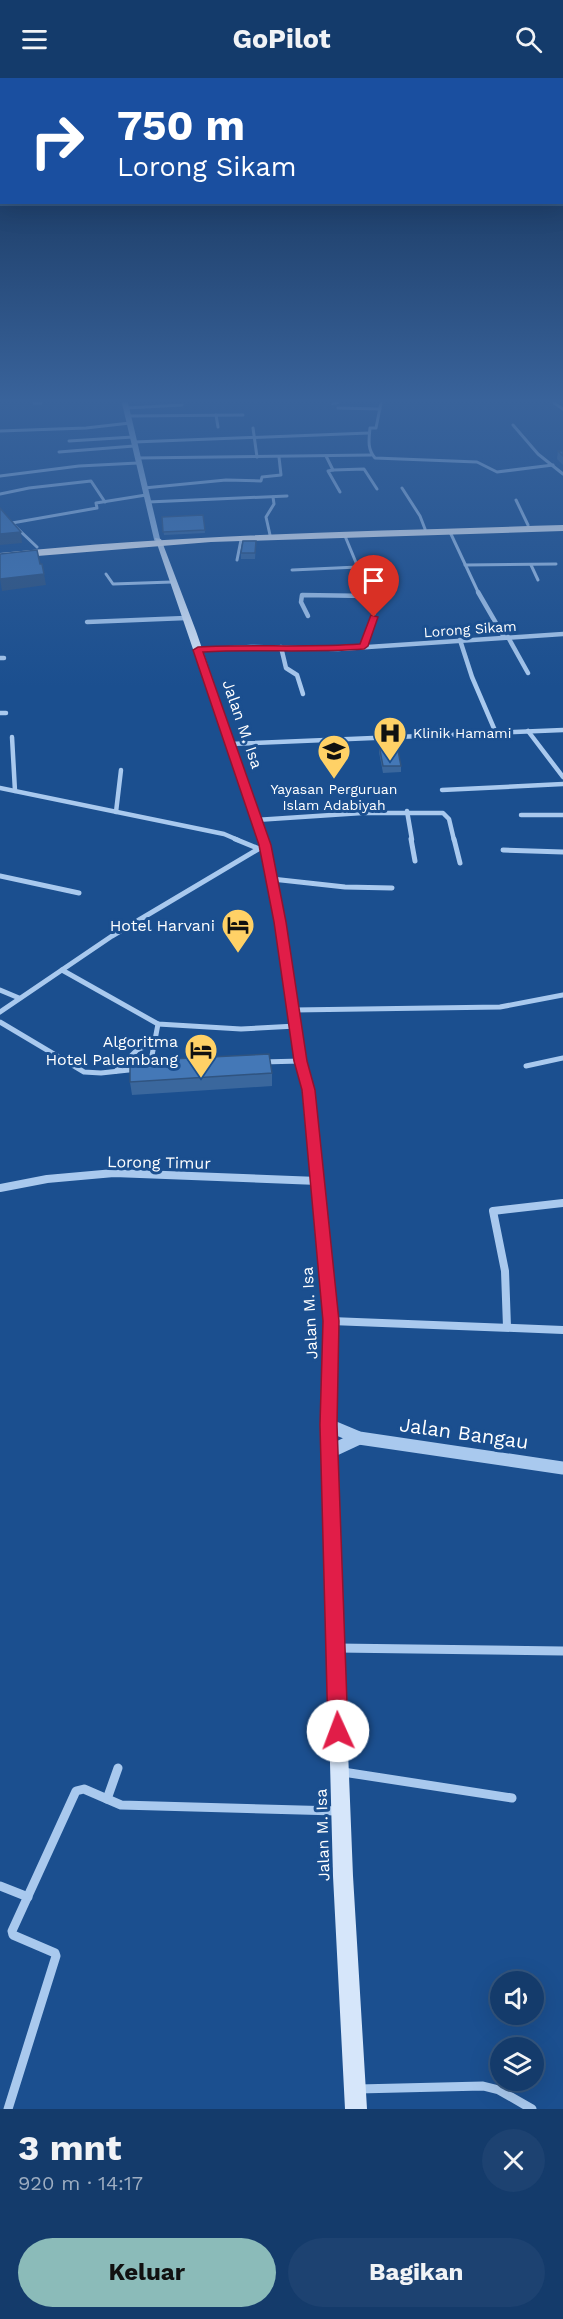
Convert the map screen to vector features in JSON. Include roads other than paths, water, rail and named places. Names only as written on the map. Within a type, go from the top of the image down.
[{"type":"highway","points":[[0,554],[37,547],[270,535],[528,525],[563,526]]},
{"type":"highway","points":[[0,554],[77,545],[563,526]]},
{"type":"highway","points":[[122,545],[147,549],[163,557]]},
{"type":"main road","name":"Jalan M. Isa","points":[[158,541],[256,820],[261,847],[272,879],[301,1061],[308,1090],[331,1321],[328,1425],[341,1811],[356,2109]]},
{"type":"street","points":[[102,498],[105,502]]},
{"type":"street","points":[[12,524],[97,508],[96,503],[147,499],[224,498]]},
{"type":"street","points":[[270,535],[266,517],[274,504],[273,498]]},
{"type":"street","points":[[408,498],[425,529]]},
{"type":"street","points":[[147,499],[158,541]]},
{"type":"street","points":[[516,500],[528,525]]},
{"type":"street","points":[[0,512],[37,547]]},
{"type":"street","points":[[450,532],[483,603],[528,673]]},
{"type":"street","points":[[345,536],[375,612],[364,646]]},
{"type":"street","points":[[237,560],[241,540]]},
{"type":"street","points":[[465,565],[556,564]]},
{"type":"street","points":[[531,565],[538,580]]},
{"type":"street","points":[[292,570],[358,567]]},
{"type":"street","points":[[106,574],[113,584],[172,582]]},
{"type":"street","points":[[308,616],[301,602],[302,595],[370,596]]},
{"type":"street","points":[[87,622],[186,618]]},
{"type":"street","name":"Lorong Sikam","points":[[198,650],[281,647],[326,649],[563,634]]},
{"type":"street","points":[[460,640],[472,677],[496,733]]},
{"type":"street","points":[[281,647],[286,668],[297,675],[303,694]]},
{"type":"street","points":[[0,712],[6,713]]},
{"type":"street","points":[[230,744],[563,730]]},
{"type":"street","points":[[528,731],[560,769],[563,777]]},
{"type":"street","points":[[12,736],[15,791]]},
{"type":"street","points":[[327,739],[333,776]]},
{"type":"street","points":[[117,812],[121,770]]},
{"type":"street","points":[[442,790],[563,784]]},
{"type":"street","points":[[0,788],[224,834],[261,847]]},
{"type":"street","points":[[256,820],[407,811],[440,813],[447,816],[460,863]]},
{"type":"street","points":[[407,811],[415,861]]},
{"type":"street","points":[[521,816],[563,815]]},
{"type":"street","points":[[0,1012],[112,936],[261,847]]},
{"type":"street","points":[[503,850],[563,852]]},
{"type":"street","points":[[0,876],[79,893]]},
{"type":"street","points":[[272,879],[345,887],[392,888]]},
{"type":"street","points":[[62,970],[158,1024],[241,1029],[296,1026]]},
{"type":"street","points":[[0,990],[19,998]]},
{"type":"street","points":[[294,1010],[435,1010],[501,1007],[514,1006],[543,997],[563,995]]},
{"type":"street","points":[[0,1022],[75,1069],[92,1073],[162,1066]]},
{"type":"street","points":[[150,1067],[158,1024]]},
{"type":"street","points":[[115,1071],[137,1050],[154,1043]]},
{"type":"street","points":[[526,1066],[563,1058]]},
{"type":"street","points":[[256,1062],[301,1061]]},
{"type":"street","name":"Lorong Timur","points":[[0,1188],[56,1178],[114,1173],[318,1181]]},
{"type":"street","points":[[507,1327],[505,1270],[493,1210],[563,1203]]},
{"type":"street","points":[[331,1321],[563,1330]]},
{"type":"street","name":"Jalan Bangau","points":[[328,1425],[359,1438],[563,1468]]},
{"type":"street","points":[[329,1452],[359,1438]]},
{"type":"street","points":[[336,1648],[563,1652]]},
{"type":"street","points":[[107,1799],[118,1768]]},
{"type":"street","points":[[340,1772],[512,1798]]},
{"type":"street","points":[[8,2109],[56,1956],[55,1953],[12,1933],[76,1791],[84,1789],[121,1805],[341,1811]]},
{"type":"street","points":[[0,1886],[28,1897]]},
{"type":"street","points":[[355,2089],[483,2086],[499,2090],[532,2109]]},
{"type":"place","name":"Klinik Hamami","points":[[390,762]]},
{"type":"place","name":"Yayasan Perguruan Islam Adabiyah","points":[[334,780]]},
{"type":"place","name":"Hotel Harvani","points":[[238,954]]},
{"type":"place","name":"Algoritma Hotel Palembang","points":[[201,1079]]}]
